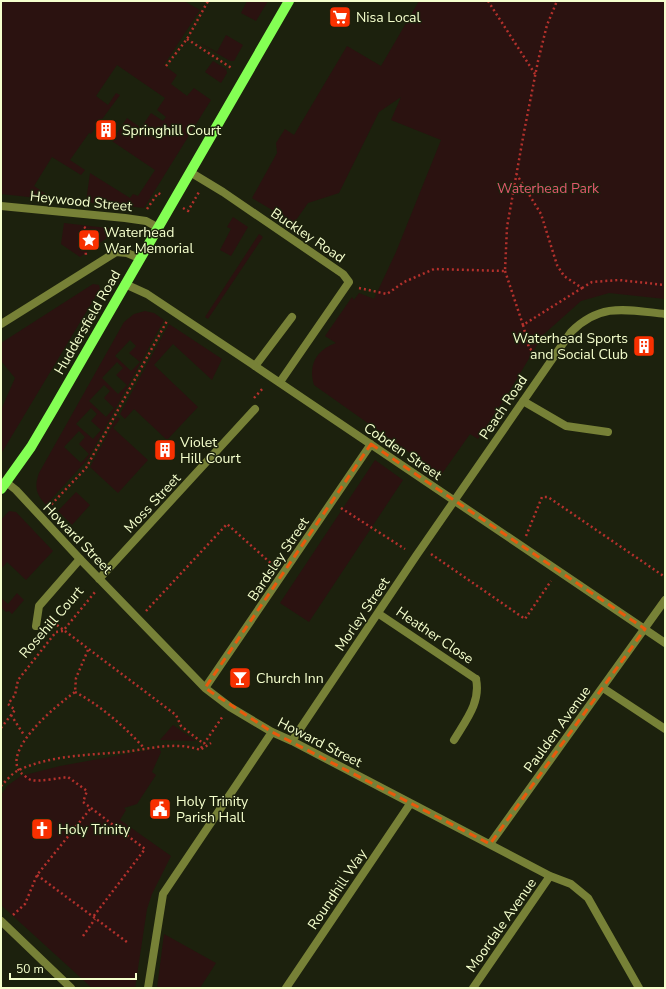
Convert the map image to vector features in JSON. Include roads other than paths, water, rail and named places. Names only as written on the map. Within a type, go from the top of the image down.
[{"type":"main road","name":"Huddersfield Road","points":[[4,485],[46,421],[139,258],[290,1]]},
{"type":"street","name":"Buckley Road","points":[[190,172],[343,274],[349,282],[280,382]]},
{"type":"street","name":"Heywood Street","points":[[1,206],[125,218],[146,221],[158,227]]},
{"type":"street","points":[[1,324],[116,252],[127,253],[139,258]]},
{"type":"street","name":"Cobden Street","points":[[125,284],[147,294],[256,366],[665,643]]},
{"type":"street","name":"Peach Road","points":[[455,502],[564,340],[577,326],[600,312],[616,309],[665,314]]},
{"type":"street","points":[[256,366],[292,317]]},
{"type":"street","points":[[523,401],[566,426],[608,432]]},
{"type":"street","name":"Moss Street","points":[[99,579],[255,409]]},
{"type":"street","name":"Bardsley Street","points":[[205,688],[371,444]]},
{"type":"street","name":"Howard Street","points":[[4,485],[16,490],[80,560],[205,688],[230,706],[272,732],[292,741],[550,876],[571,884],[588,898],[639,988]]},
{"type":"street","name":"Morley Street","points":[[292,741],[379,614],[416,556],[455,502]]},
{"type":"street","name":"Rosehill Court","points":[[36,626],[39,606],[80,560]]},
{"type":"street","name":"Paulden Avenue","points":[[490,844],[645,630],[665,600]]},
{"type":"street","name":"Heather Close","points":[[379,614],[476,679],[478,690],[475,704],[454,740]]},
{"type":"street","points":[[603,688],[665,730]]},
{"type":"street","points":[[148,988],[163,894],[272,732]]},
{"type":"street","name":"Roundhill Way","points":[[286,988],[410,804]]},
{"type":"street","name":"Moordale Avenue","points":[[473,988],[550,876]]},
{"type":"street","points":[[1,921],[71,988]]},
{"type":"place","name":"Nisa Local","points":[[340,17]]},
{"type":"place","name":"Springhill Court","points":[[106,130]]},
{"type":"place","name":"Waterhead War Memorial","points":[[89,240]]},
{"type":"place","name":"Waterhead Sports and Social Club","points":[[644,346]]},
{"type":"place","name":"Violet Hill Court","points":[[165,450]]},
{"type":"place","name":"Church Inn","points":[[240,678]]},
{"type":"place","name":"Holy Trinity Parish Hall","points":[[160,809]]},
{"type":"place","name":"Holy Trinity","points":[[42,829]]},
{"type":"park label","name":"Waterhead Park","points":[[548,188]]}]
